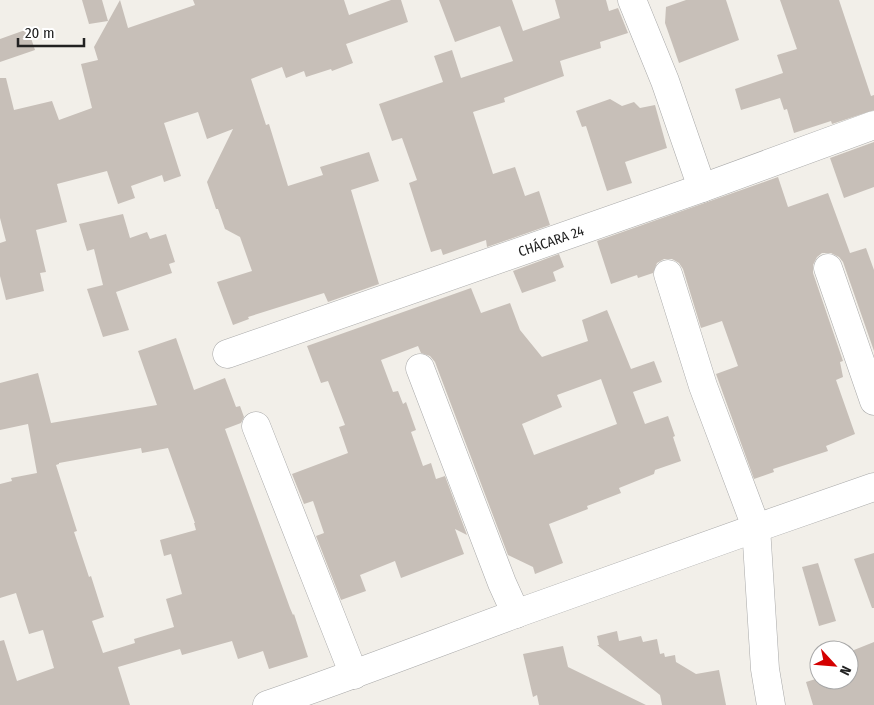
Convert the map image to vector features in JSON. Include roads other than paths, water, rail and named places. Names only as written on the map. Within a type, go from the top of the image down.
[{"type":"street","points":[[632,0],[665,81],[702,188]]},
{"type":"street","name":"CHÁCARA 24","points":[[227,354],[702,188],[874,125]]},
{"type":"street","points":[[828,268],[874,401]]},
{"type":"street","points":[[668,274],[704,386],[756,528],[765,669],[770,705]]},
{"type":"street","points":[[420,368],[502,583],[516,614]]},
{"type":"street","points":[[256,426],[354,675]]},
{"type":"street","points":[[267,705],[874,487]]}]
